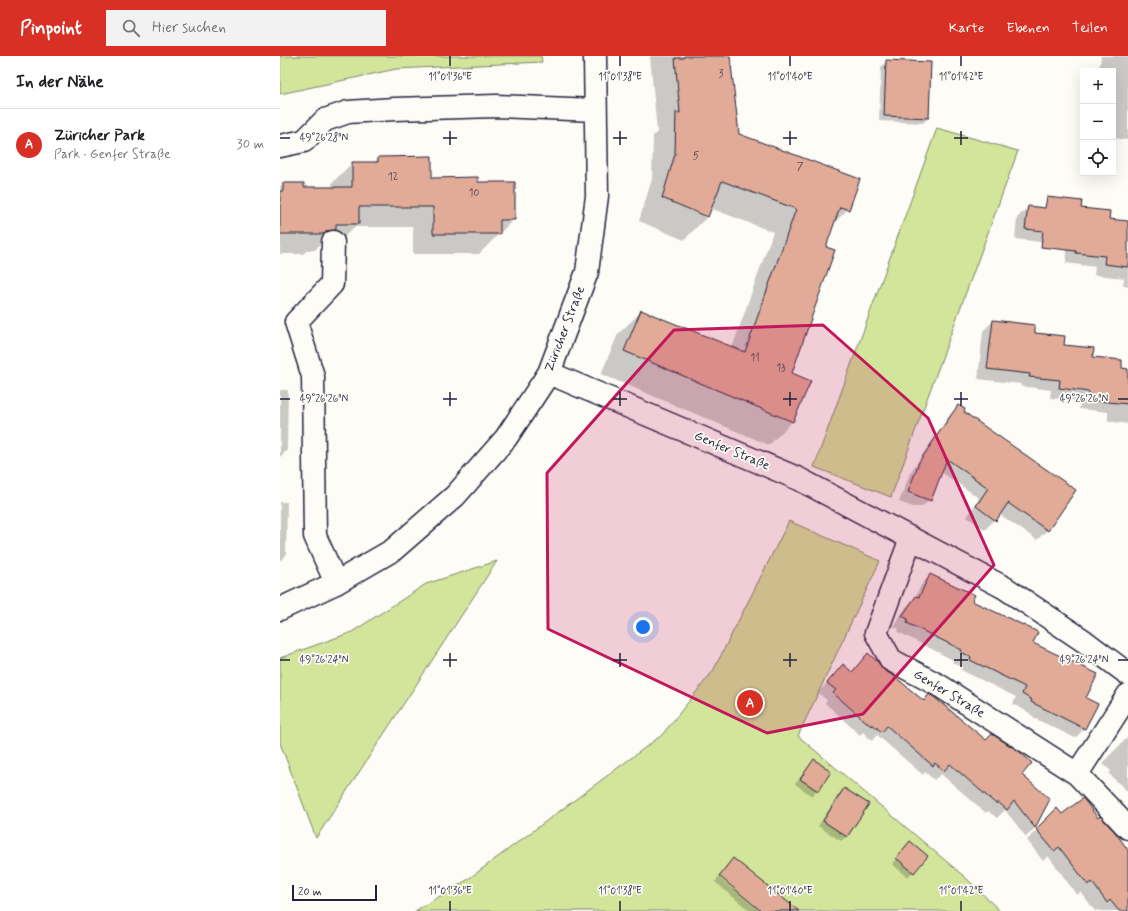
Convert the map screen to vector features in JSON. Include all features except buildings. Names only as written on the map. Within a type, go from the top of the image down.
[{"type":"street","name":"Züricher Straße","points":[[280,609],[336,583],[393,550],[455,496],[506,438],[549,373],[587,272],[597,196],[595,56]]},
{"type":"street","points":[[280,146],[304,141],[325,120],[348,112],[496,106],[595,110]]},
{"type":"street","points":[[333,242],[332,284],[296,322],[313,376],[315,536],[336,583]]},
{"type":"street","name":"Genfer Straße","points":[[549,373],[799,479],[1004,588],[1084,641],[1128,674]]},
{"type":"street","name":"Genfer Straße","points":[[911,538],[876,633],[890,660],[940,686],[1078,774],[1128,828]]},
{"type":"street","points":[[1078,774],[1128,695]]},
{"type":"highlighted area","points":[[823,325],[928,418],[994,565],[863,714],[767,733],[548,629],[547,473],[674,330]]},
{"type":"green space","points":[[280,56],[541,56],[542,62],[396,69],[280,94]]},
{"type":"green space","points":[[937,128],[1018,151],[891,497],[814,467]]},
{"type":"green space","points":[[789,521],[880,561],[798,736],[966,878],[1000,911],[415,911],[467,880],[662,735],[713,671]]},
{"type":"green space","points":[[497,561],[316,838],[280,743],[280,658],[352,632],[426,584]]},
{"type":"place","name":"Züricher Park","points":[[750,703]]}]
